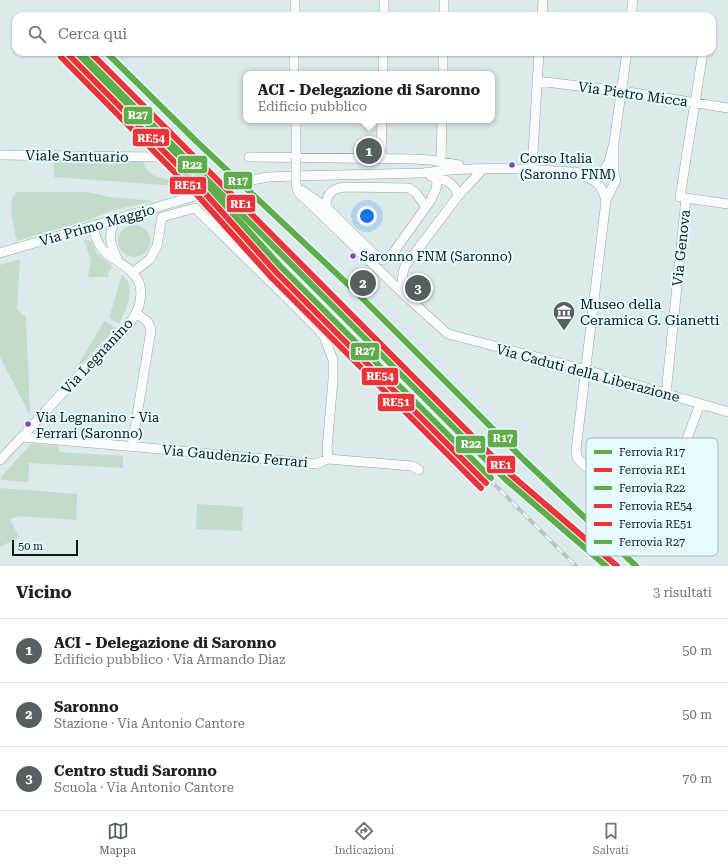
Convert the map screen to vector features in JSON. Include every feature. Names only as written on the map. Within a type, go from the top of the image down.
[{"type":"street","points":[[295,0],[295,12]]},
{"type":"street","points":[[384,0],[384,12]]},
{"type":"street","points":[[444,0],[444,12]]},
{"type":"street","points":[[542,12],[543,0]]},
{"type":"street","points":[[632,12],[633,0]]},
{"type":"street","points":[[294,56],[294,71]]},
{"type":"street","points":[[383,56],[383,71]]},
{"type":"street","points":[[443,56],[443,71]]},
{"type":"street","points":[[532,170],[539,56]]},
{"type":"street","points":[[247,181],[268,177],[423,173],[442,170],[481,168],[596,174],[604,171],[609,162],[614,142],[626,56]]},
{"type":"street","name":"Via Genova","points":[[666,394],[683,197],[690,137],[702,56]]},
{"type":"street","name":"Via Pietro Micca","points":[[538,81],[622,91],[728,108]]},
{"type":"street","points":[[296,123],[296,183],[298,192],[405,295]]},
{"type":"street","points":[[381,159],[382,123]]},
{"type":"street","points":[[441,162],[442,123]]},
{"type":"street","points":[[606,200],[616,180],[614,174],[614,142]]},
{"type":"street","name":"Viale Santuario","points":[[0,155],[154,157]]},
{"type":"street","points":[[249,157],[424,159],[481,168]]},
{"type":"street","points":[[405,295],[402,277],[405,266],[481,168]]},
{"type":"street","points":[[574,172],[598,183],[603,189],[606,200],[576,450],[577,458],[586,467]]},
{"type":"street","points":[[423,173],[450,182],[457,190],[458,196]]},
{"type":"street","points":[[296,183],[301,190],[326,207],[377,257],[382,260],[389,257],[393,253],[431,200],[437,184],[435,177]]},
{"type":"street","points":[[326,207],[326,201],[330,192],[338,187],[409,188],[416,193],[426,207]]},
{"type":"street","name":"Via Primo Maggio","points":[[0,253],[195,196]]},
{"type":"street","points":[[683,197],[728,204]]},
{"type":"street","points":[[132,272],[150,259],[157,246],[162,217],[195,208],[324,336],[332,353],[333,360],[333,380],[326,448],[328,459]]},
{"type":"street","points":[[117,219],[112,228],[110,238],[118,262]]},
{"type":"street","name":"Via Legnanino","points":[[0,460],[55,400],[116,338],[136,313],[141,298],[139,283],[132,272],[102,248],[93,226]]},
{"type":"street","name":"Via Caduti della Liberazione","points":[[405,295],[448,334],[453,336],[586,370],[728,412]]},
{"type":"street","points":[[132,446],[151,330],[148,322],[136,313]]},
{"type":"street","points":[[687,438],[700,404]]},
{"type":"street","name":"Via Gaudenzio Ferrari","points":[[22,437],[316,464],[328,459],[412,466],[419,470]]},
{"type":"green space","points":[[54,160],[143,160],[148,171],[152,174],[177,182],[178,186],[54,177]]},
{"type":"green space","points":[[16,192],[87,192],[110,197],[154,201],[110,211],[92,219],[17,241],[12,209],[13,196]]},
{"type":"green space","points":[[137,225],[143,227],[148,232],[150,241],[148,250],[143,255],[131,257],[125,255],[120,250],[118,238],[120,232],[125,227]]},
{"type":"green space","points":[[84,240],[91,241],[97,254],[112,267],[108,273],[109,277],[88,277],[91,260]]},
{"type":"green space","points":[[20,259],[17,310],[26,317],[30,415],[0,357],[0,265]]},
{"type":"green space","points":[[122,274],[129,284],[130,294],[126,310],[119,324],[109,318]]},
{"type":"green space","points":[[104,321],[116,328],[74,372]]},
{"type":"green space","points":[[31,444],[59,446],[59,452],[123,456],[123,468],[29,463],[28,482],[3,480],[1,477]]},
{"type":"green space","points":[[0,488],[77,494],[76,520],[19,516],[10,519],[19,537],[0,547]]},
{"type":"green space","points":[[197,504],[243,507],[242,531],[196,529]]},
{"type":"tunnel","points":[[195,196],[247,181]]},
{"type":"railway","points":[[489,479],[576,566]]},
{"type":"rail line","name":"RE54","points":[[70,56],[203,191],[276,272],[486,483]]},
{"type":"rail line","name":"R27","points":[[80,56],[208,186],[281,267],[491,478]]},
{"type":"rail line","name":"RE1","points":[[94,56],[510,474],[586,539]]},
{"type":"rail line","name":"R17","points":[[110,56],[195,140],[355,291],[524,460],[586,519]]},
{"type":"rail line","name":"RE51","points":[[61,57],[198,196],[271,277],[481,488]]},
{"type":"rail line","name":"R22","points":[[85,57],[505,479],[586,549]]},
{"type":"rail line","name":"R22","points":[[594,556],[606,566]]},
{"type":"rail line","name":"RE1","points":[[605,556],[617,566]]},
{"type":"rail line","name":"R17","points":[[625,556],[636,566]]},
{"type":"place","name":"ACI - Delegazione di Saronno","points":[[369,151]]},
{"type":"place","name":"Corso Italia (Saronno FNM)","points":[[512,165]]},
{"type":"place","name":"Saronno FNM (Saronno)","points":[[353,256]]},
{"type":"place","name":"Saronno","points":[[363,283]]},
{"type":"place","name":"Centro studi Saronno","points":[[418,288]]},
{"type":"place","name":"Museo della Ceramica G. Gianetti","points":[[564,332]]},
{"type":"place","name":"Via Legnanino - Via Ferrari (Saronno)","points":[[28,424]]}]
